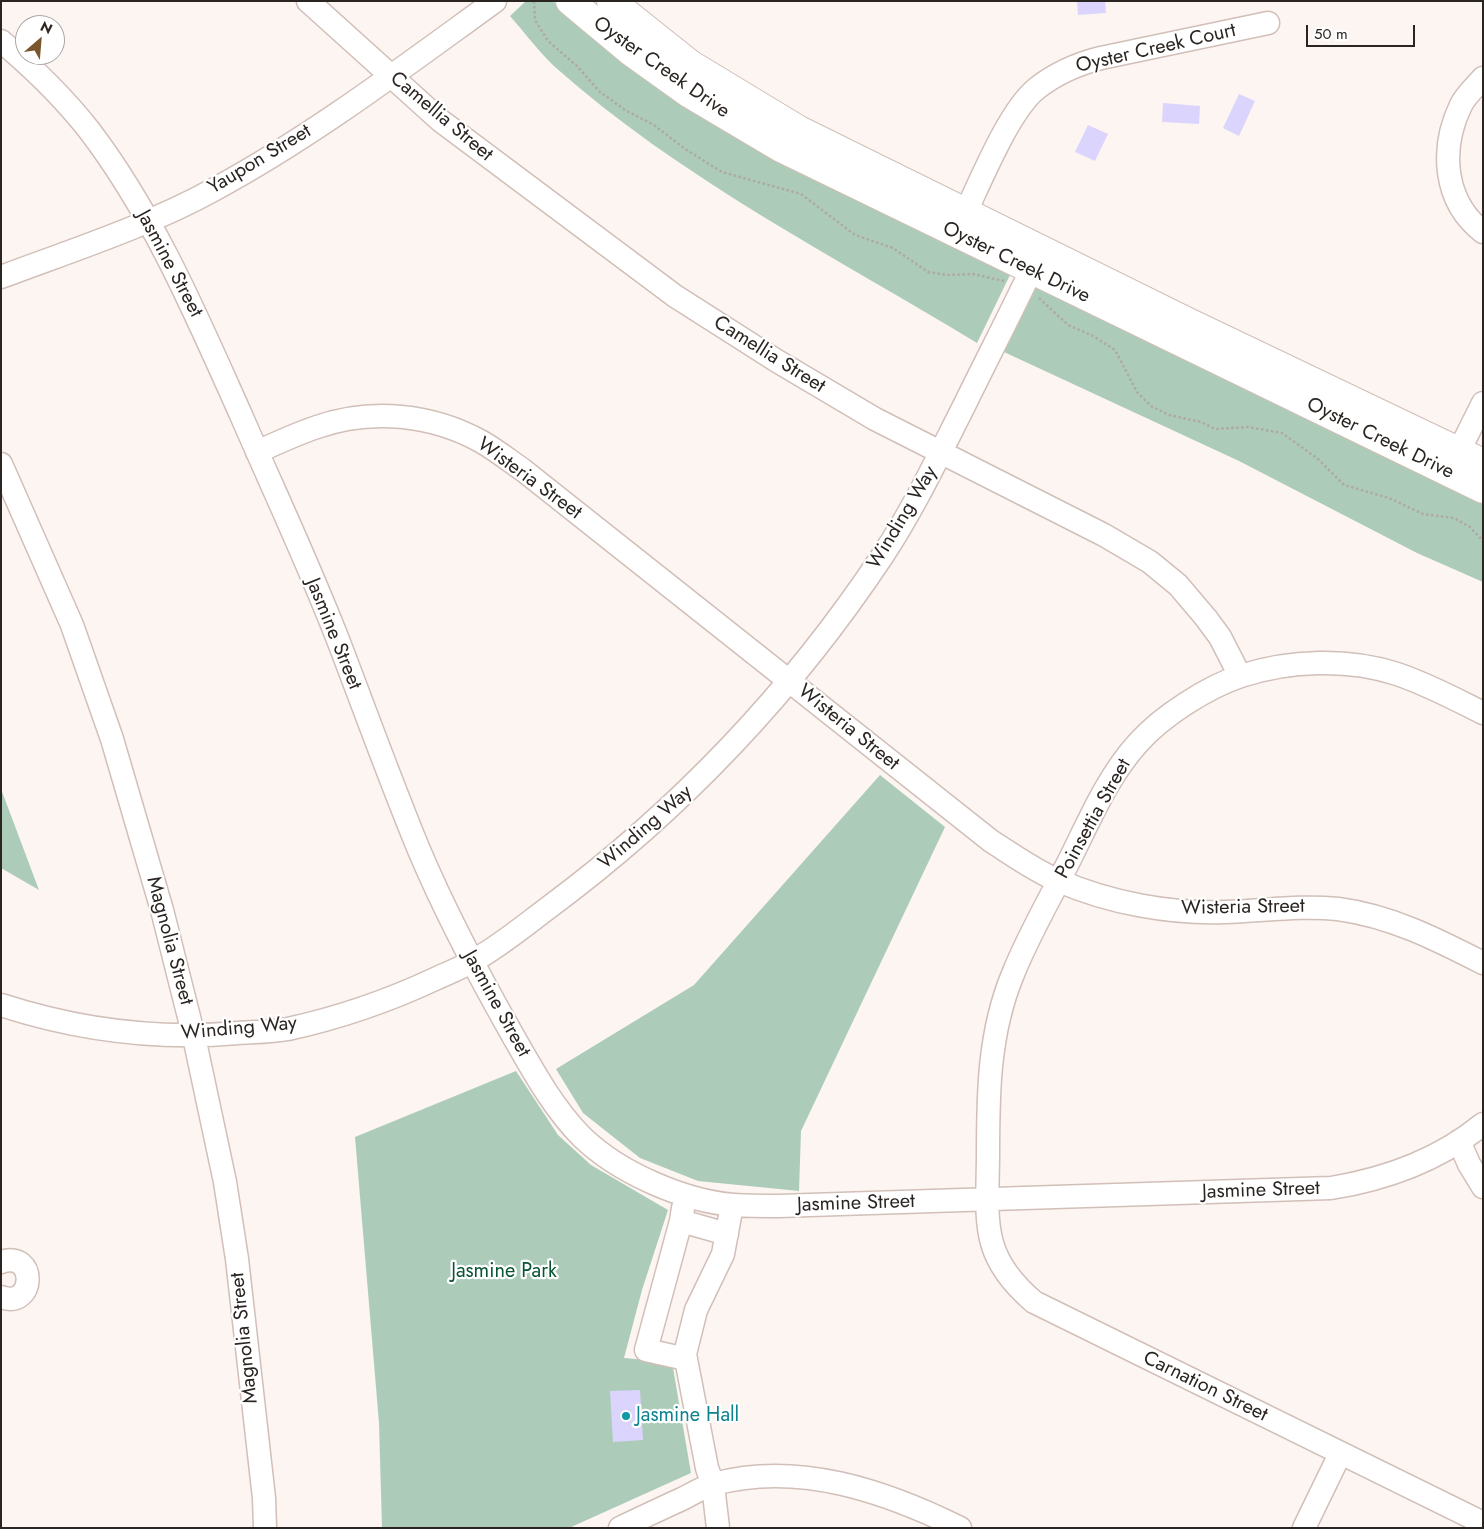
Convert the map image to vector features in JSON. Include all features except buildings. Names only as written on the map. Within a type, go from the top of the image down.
[{"type":"main road","name":"Oyster Creek Drive","points":[[570,1],[630,51],[698,99],[781,148],[961,223]]},
{"type":"main road","name":"Oyster Creek Drive","points":[[611,1],[690,64],[799,130],[961,223],[1032,270],[1454,462],[1483,489]]},
{"type":"main road","name":"Oyster Creek Drive","points":[[1454,462],[1483,463]]},
{"type":"street","name":"Camellia Street","points":[[308,1],[441,121],[676,296],[785,366],[875,419],[1104,536],[1150,562],[1178,585],[1206,618],[1220,637],[1240,676]]},
{"type":"street","name":"Yaupon Street","points":[[1,277],[147,221],[214,190],[280,151],[391,76],[495,1]]},
{"type":"street","name":"Oyster Creek Court","points":[[961,223],[1019,108],[1035,90],[1054,75],[1078,64],[1101,58],[1268,23]]},
{"type":"street","name":"Jasmine Street","points":[[1,41],[54,89],[88,128],[147,221],[200,322],[257,452],[339,642],[401,807],[442,904],[524,1054],[561,1114],[584,1139],[626,1168],[657,1185],[732,1205],[987,1200],[1332,1188],[1357,1184],[1407,1169],[1459,1141],[1483,1124]]},
{"type":"street","points":[[1483,78],[1462,103],[1451,128],[1447,169],[1450,183],[1461,208],[1483,232]]},
{"type":"street","name":"Winding Way","points":[[1,1005],[78,1026],[194,1037],[285,1029],[358,1010],[401,994],[472,962],[558,901],[630,845],[727,753],[789,680],[842,612],[882,556],[920,494],[1032,270]]},
{"type":"street","points":[[1454,462],[1483,403]]},
{"type":"street","name":"Wisteria Street","points":[[257,452],[317,426],[347,418],[404,416],[430,421],[458,430],[483,442],[523,470],[789,680],[913,782],[991,841],[1059,881],[1134,903],[1187,912],[1225,912],[1309,906],[1369,915],[1401,923],[1483,963]]},
{"type":"street","name":"Magnolia Street","points":[[1,464],[72,624],[112,740],[162,910],[194,1037],[225,1182],[237,1259],[264,1498],[265,1528]]},
{"type":"street","name":"Poinsettia Street","points":[[987,1200],[987,1101],[989,1075],[998,1023],[1013,974],[1109,784],[1137,745],[1155,726],[1185,705],[1240,676],[1286,666],[1355,665],[1395,673],[1483,713]]},
{"type":"street","points":[[1459,1141],[1469,1164],[1483,1187]]},
{"type":"street","points":[[686,1194],[681,1221],[646,1350],[686,1359]]},
{"type":"street","name":"Carnation Street","points":[[987,1200],[990,1242],[1000,1267],[1016,1288],[1034,1302],[1483,1523]]},
{"type":"street","points":[[718,1528],[713,1484],[707,1468],[686,1359],[690,1328],[723,1254],[732,1205]]},
{"type":"street","points":[[681,1221],[727,1234]]},
{"type":"street","points":[[1,1262],[9,1260],[21,1264],[25,1268],[28,1280],[24,1292],[18,1296],[12,1298],[1,1297]]},
{"type":"street","points":[[1304,1528],[1340,1454]]},
{"type":"street","points":[[620,1528],[713,1484],[749,1478],[775,1477],[840,1483],[890,1497],[960,1528]]},
{"type":"path","points":[[534,1],[535,20],[548,41],[577,66],[600,92],[625,110],[654,125],[685,149],[722,172],[801,194],[855,235],[893,248],[928,272],[947,275],[973,274],[999,279],[1032,270],[1039,297],[1068,324],[1093,336],[1115,350],[1137,392],[1151,406],[1169,415],[1201,422],[1214,428],[1248,427],[1282,433],[1318,459],[1344,485],[1390,498],[1423,514],[1454,518],[1470,527],[1483,541]]},
{"type":"green space","points":[[526,1],[553,1],[562,10],[934,236],[1010,275],[977,343],[706,181],[603,107],[555,67],[510,16]]},
{"type":"green space","points":[[1047,287],[1483,498],[1483,582],[1417,553],[1239,461],[1004,352],[1034,289]]},
{"type":"green space","points":[[880,775],[945,827],[801,1131],[799,1191],[698,1181],[640,1158],[583,1113],[556,1069],[694,985]]},
{"type":"green space","points":[[1,789],[39,890],[1,868]]},
{"type":"green space","name":"Jasmine Park","points":[[516,1071],[558,1135],[591,1165],[668,1210],[642,1290],[624,1358],[672,1362],[691,1473],[569,1528],[382,1528],[379,1423],[355,1137]]},
{"type":"place","name":"Jasmine Hall","points":[[626,1416]]}]
